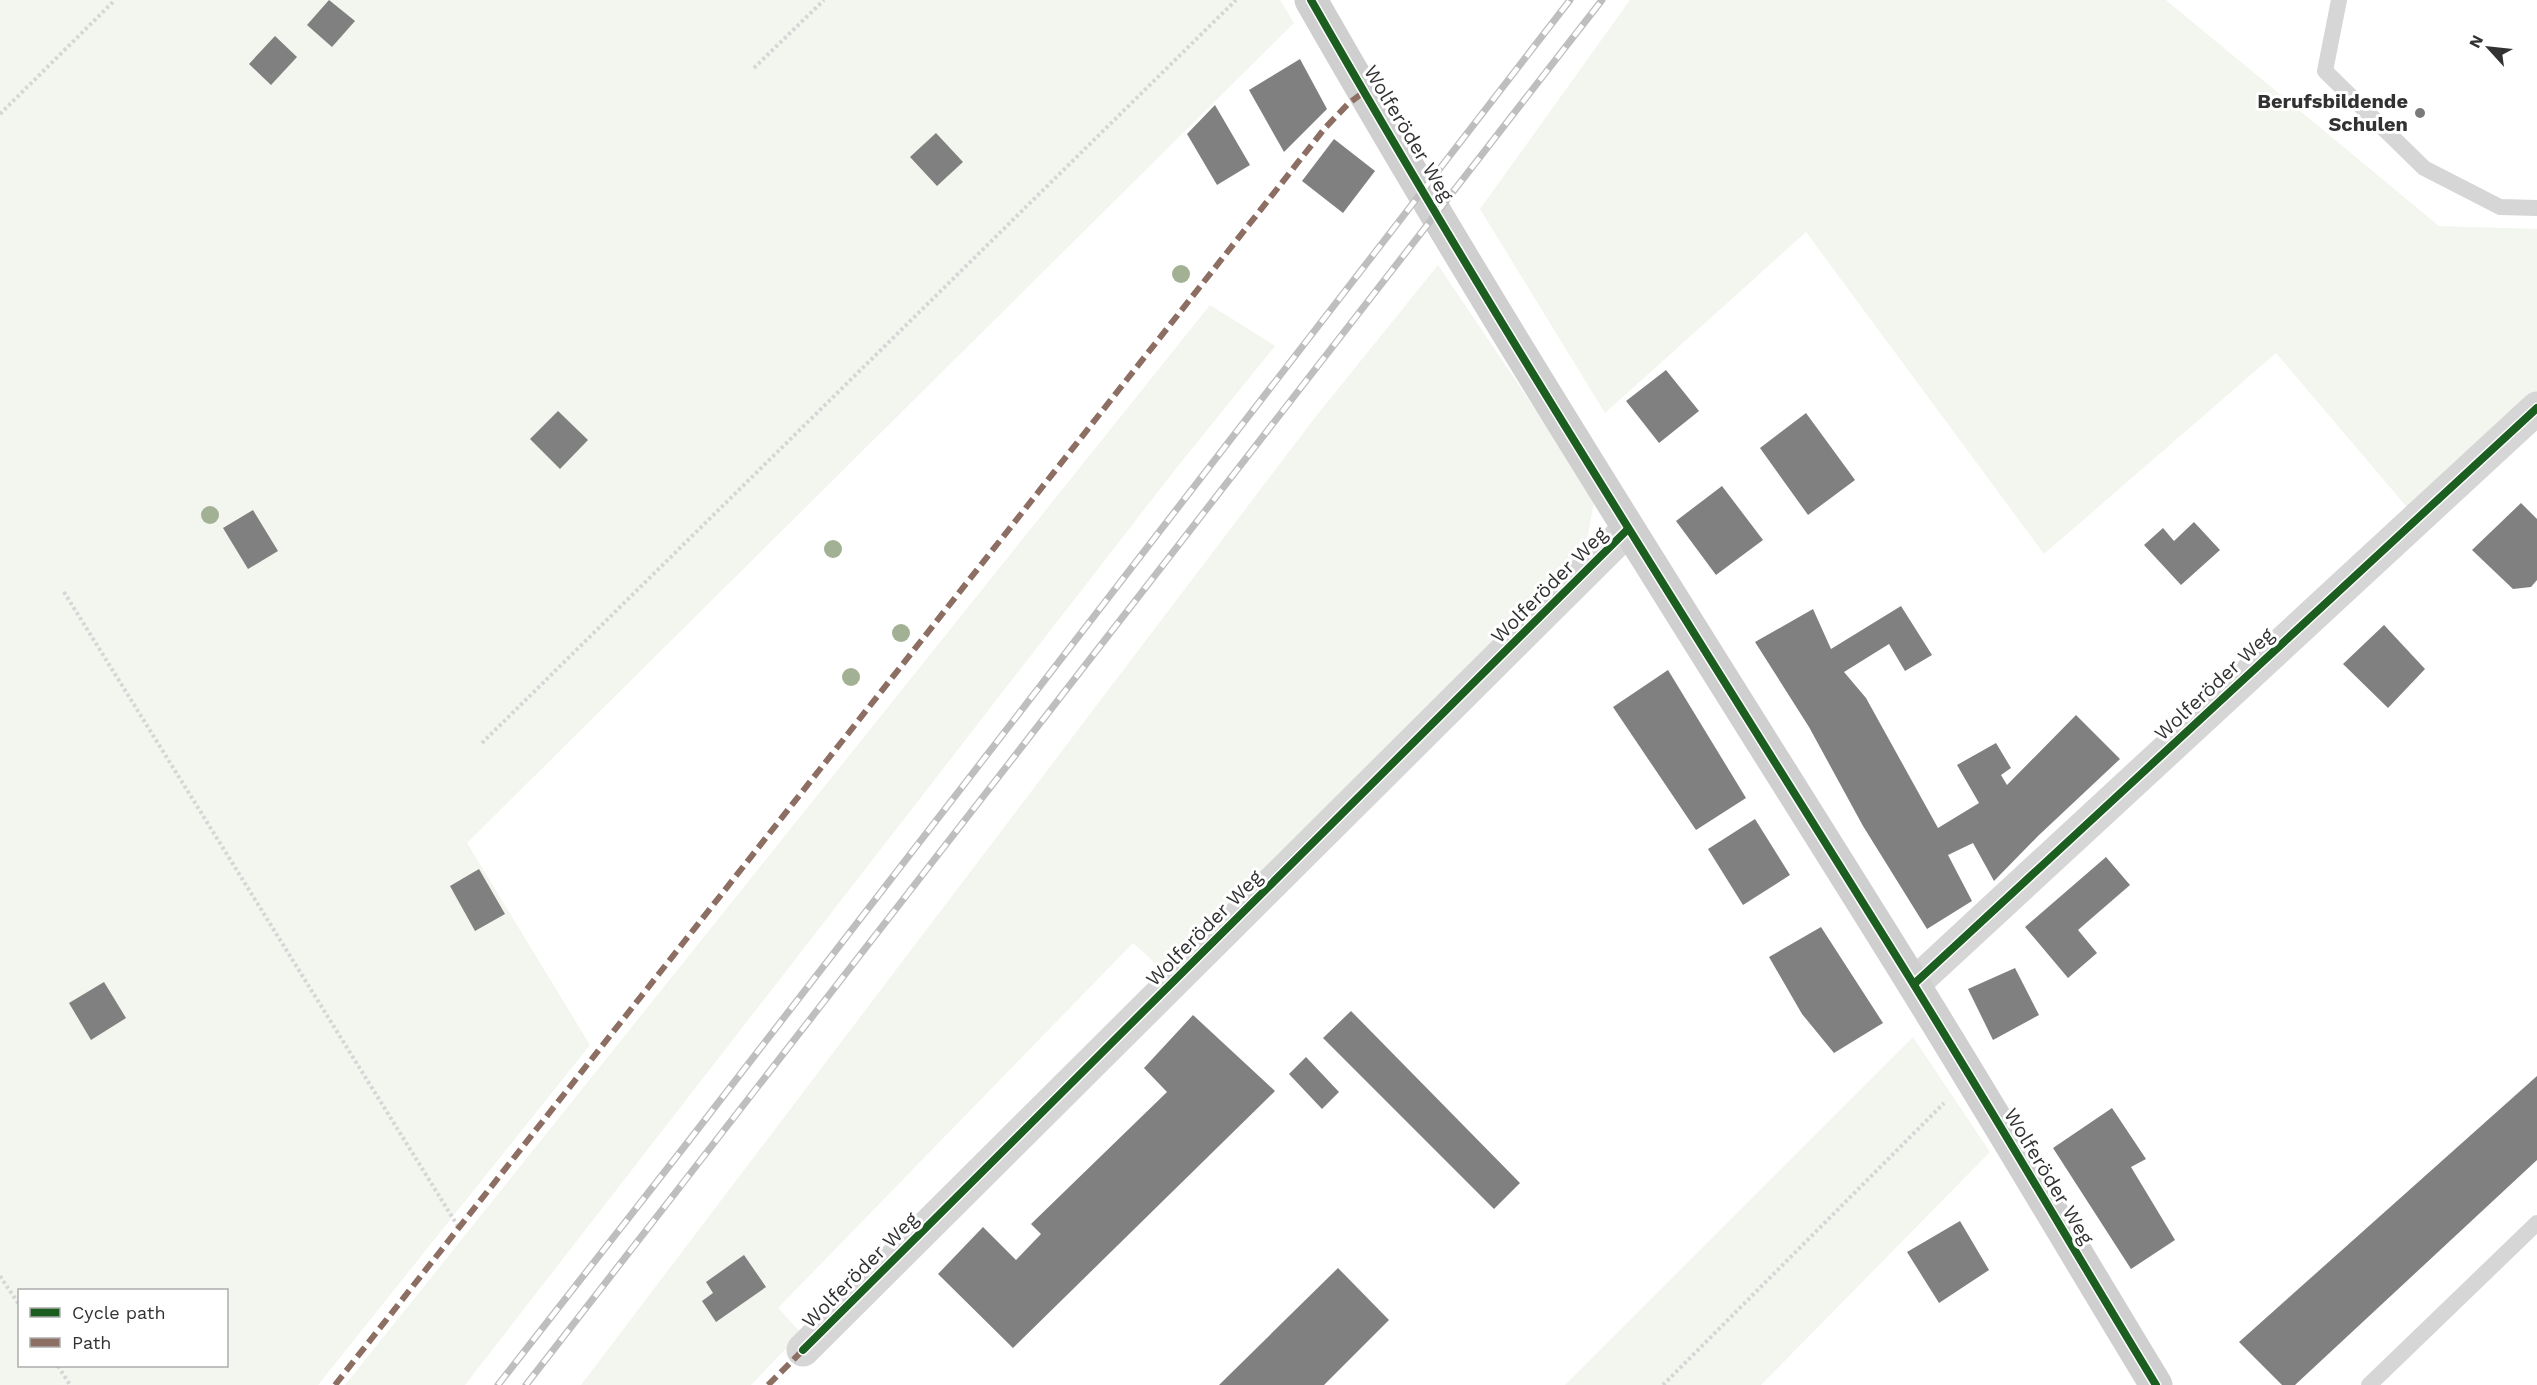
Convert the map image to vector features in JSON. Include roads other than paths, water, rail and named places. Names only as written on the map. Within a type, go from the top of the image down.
[{"type":"main road","name":"Wolferöder Weg","points":[[1311,0],[1364,92],[1628,529],[1914,984],[2156,1385]]},
{"type":"street","name":"Wolferöder Weg","points":[[1914,984],[2537,408]]},
{"type":"street","name":"Wolferöder Weg","points":[[803,1350],[1628,529]]},
{"type":"lane","points":[[2339,0],[2325,71],[2424,168],[2500,207],[2537,208]]},
{"type":"lane","points":[[2369,1385],[2537,1223]]},
{"type":"railway","points":[[498,1385],[1570,0]]},
{"type":"railway","points":[[526,1385],[1602,0]]},
{"type":"place","name":"Berufsbildende Schulen","points":[[2420,113]]}]
